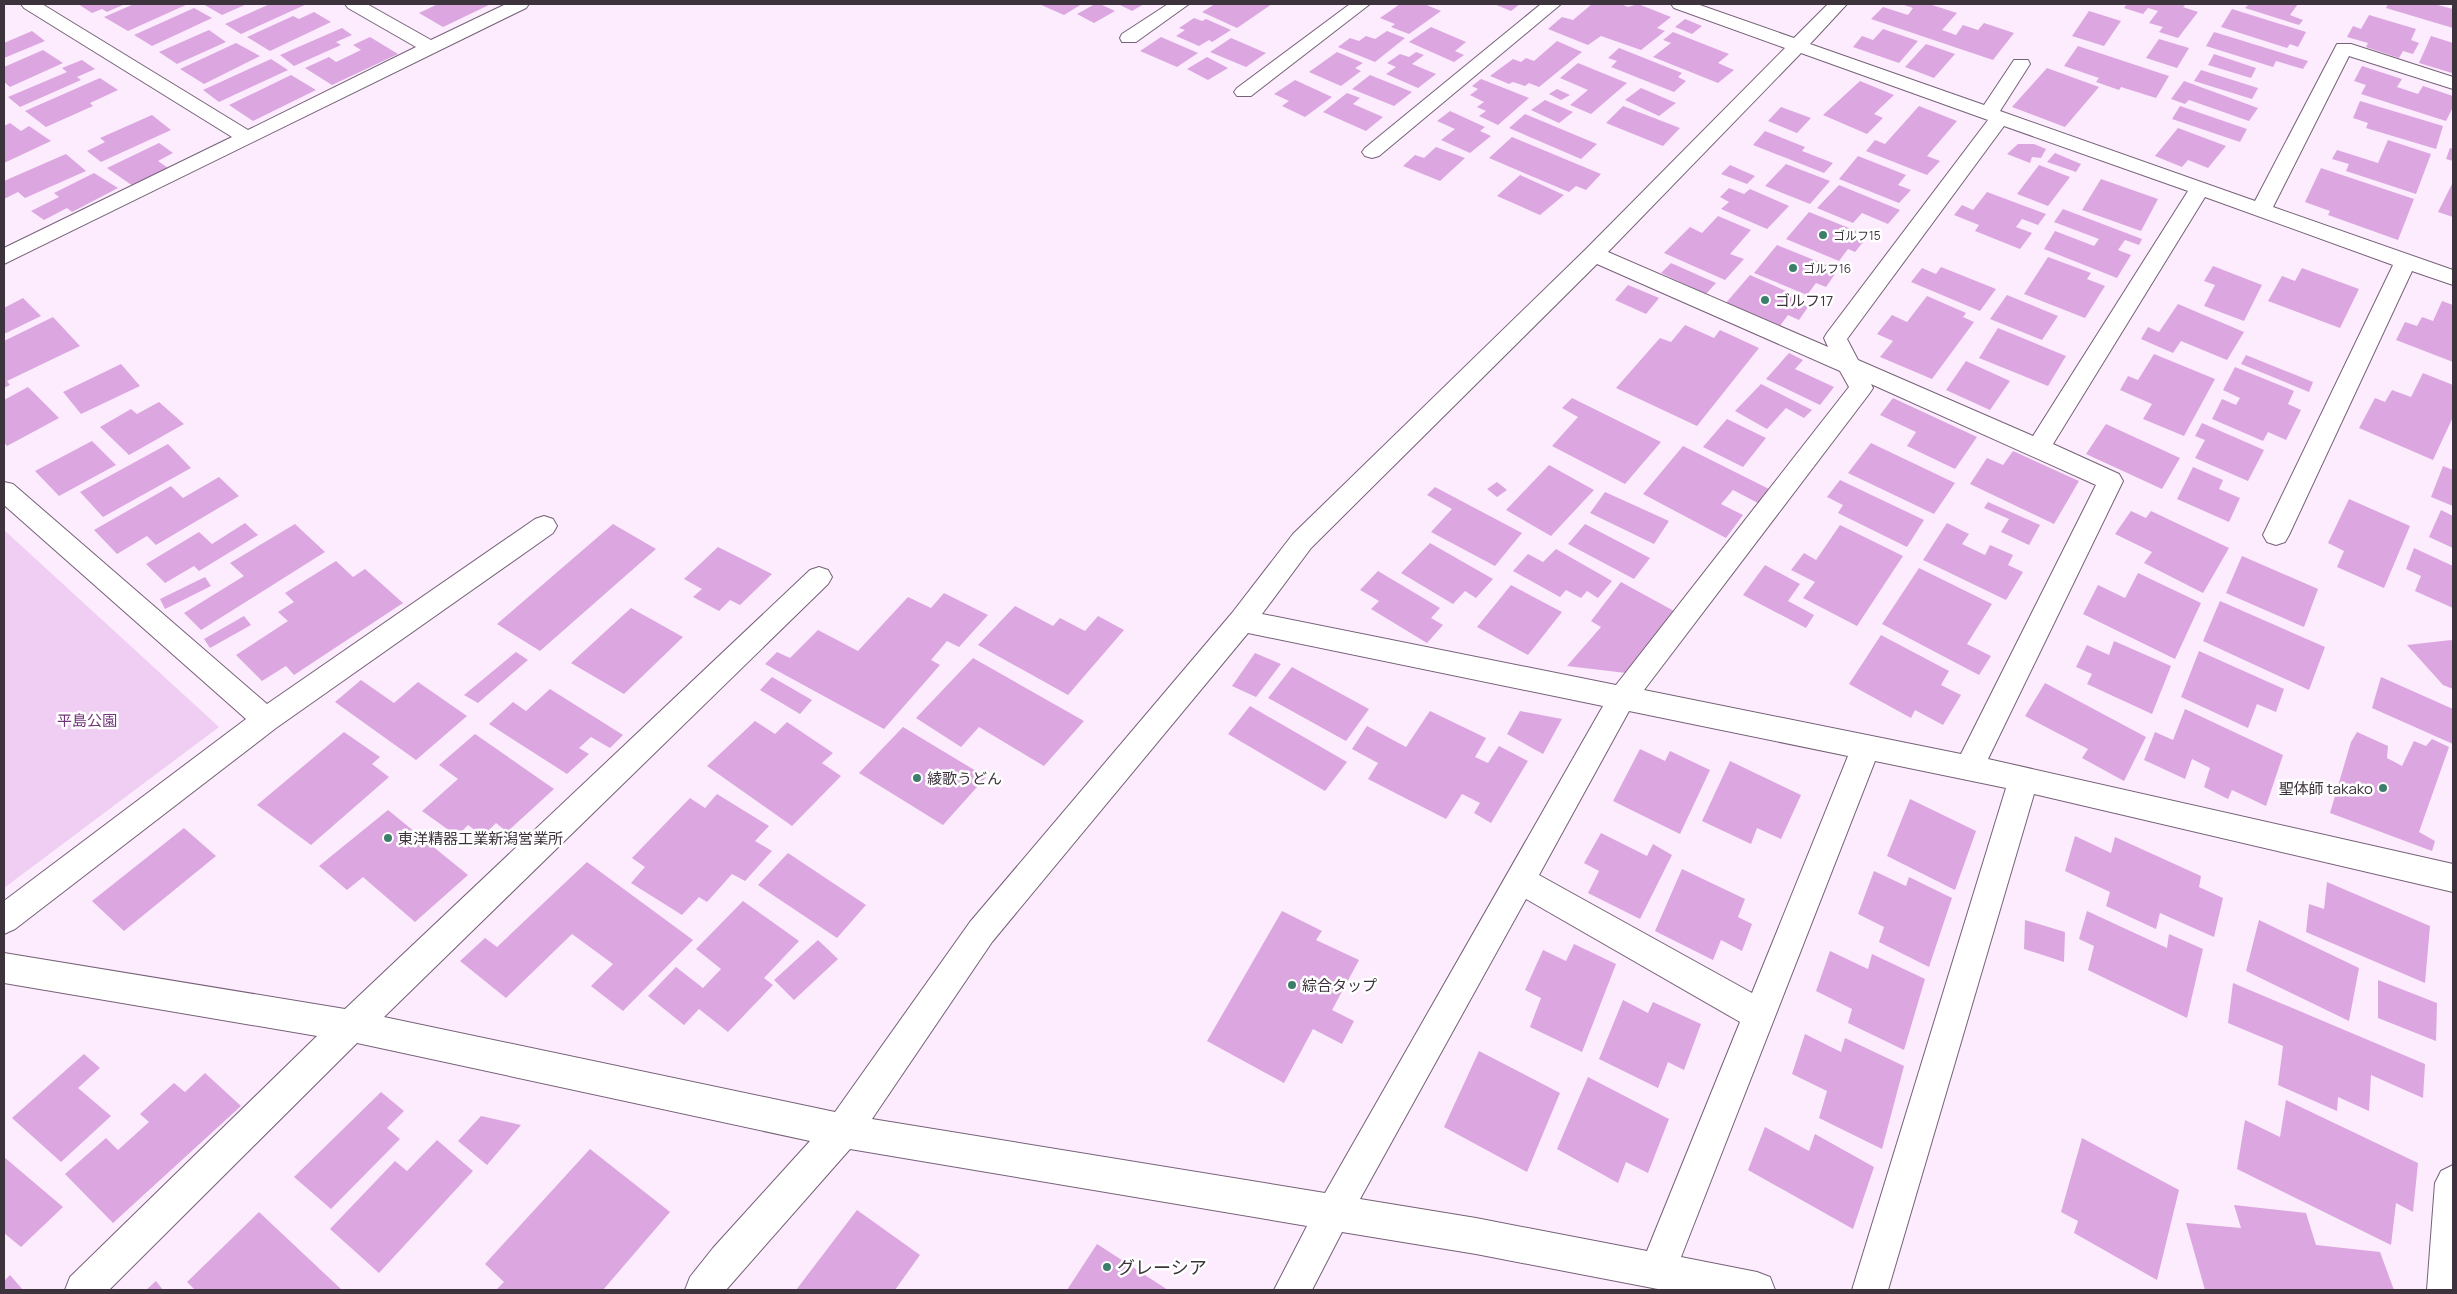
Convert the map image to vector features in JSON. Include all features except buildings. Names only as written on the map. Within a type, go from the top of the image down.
[{"type":"street","points":[[30,4],[247,138]]},
{"type":"street","points":[[354,4],[431,48]]},
{"type":"street","points":[[9,248],[247,138],[520,4]]},
{"type":"street","points":[[1129,38],[1180,4]]},
{"type":"street","points":[[1244,92],[1361,4]]},
{"type":"street","points":[[1372,152],[1552,4]]},
{"type":"street","points":[[1680,4],[2453,278]]},
{"type":"street","points":[[703,1290],[726,1261],[843,1131],[982,932],[1242,621],[1302,541],[1594,254],[1838,4]]},
{"type":"street","points":[[2261,210],[2344,48],[2453,82]]},
{"type":"street","points":[[1292,1290],[1333,1213],[1622,698],[1861,388],[1835,338],[1994,116],[2021,64]]},
{"type":"street","points":[[2038,448],[2200,189]]},
{"type":"street","points":[[1594,254],[2110,481],[1969,768]]},
{"type":"street","points":[[2276,534],[2406,261]]},
{"type":"street","points":[[4,491],[266,720]]},
{"type":"street","points":[[4,919],[266,720],[544,526]]},
{"type":"street","points":[[83,1290],[351,1026],[818,577]]},
{"type":"street","points":[[1242,621],[2024,779],[2453,878]]},
{"type":"street","points":[[1657,1271],[1866,747]]},
{"type":"street","points":[[1870,1290],[2024,779]]},
{"type":"street","points":[[1520,880],[1759,1015]]},
{"type":"street","points":[[4,968],[351,1026],[843,1131],[1476,1236],[1757,1290]]},
{"type":"street","points":[[2445,1290],[2453,1183]]},
{"type":"green space","name":"平島公園","points":[[4,530],[219,727],[4,888]]},
{"type":"place","name":"ゴルフ15","points":[[1823,235]]},
{"type":"place","name":"ゴルフ16","points":[[1793,268]]},
{"type":"place","name":"ゴルフ17","points":[[1765,300]]},
{"type":"place","name":"綾歌うどん","points":[[917,778]]},
{"type":"place","name":"聖体師 takako","points":[[2383,788]]},
{"type":"place","name":"東洋精器工業新潟営業所","points":[[388,838]]},
{"type":"place","name":"綜合タップ","points":[[1292,985]]},
{"type":"place","name":"グレーシア","points":[[1107,1267]]}]
